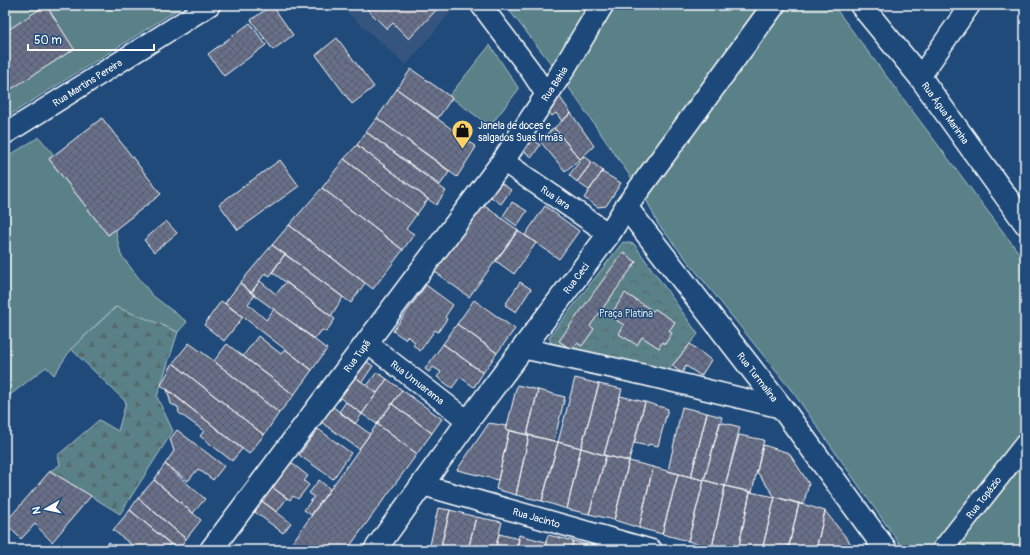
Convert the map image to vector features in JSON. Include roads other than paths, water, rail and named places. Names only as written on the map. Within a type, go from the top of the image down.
[{"type":"main road","name":"Rua Bahia","points":[[503,160],[547,96],[602,5]]},
{"type":"main road","name":"Rua Ceci","points":[[375,550],[522,348],[609,234],[626,207],[774,5]]},
{"type":"main road","name":"Rua Água Marinha","points":[[861,5],[920,77],[1022,211]]},
{"type":"main road","name":"Rua Tupã","points":[[211,550],[503,160]]},
{"type":"main road","name":"Rua Turmalina","points":[[626,207],[782,408],[886,550]]},
{"type":"street","name":"Rua Martins Pereira","points":[[5,134],[210,5]]},
{"type":"street","points":[[481,5],[530,70],[547,96]]},
{"type":"street","points":[[920,77],[970,5]]},
{"type":"street","name":"Rua Iara","points":[[503,160],[609,234]]},
{"type":"street","name":"Rua Umuarama","points":[[367,343],[468,421]]},
{"type":"street","points":[[522,348],[645,374],[782,408]]},
{"type":"street","name":"Rua Topázio","points":[[942,550],[1025,444]]},
{"type":"street","name":"Rua Jacinto","points":[[422,485],[652,550]]},
{"type":"place","name":"Janela de doces e salgados Suas Irmãs","points":[[463,150]]},
{"type":"park label","name":"Praça Platina","points":[[626,313]]}]
